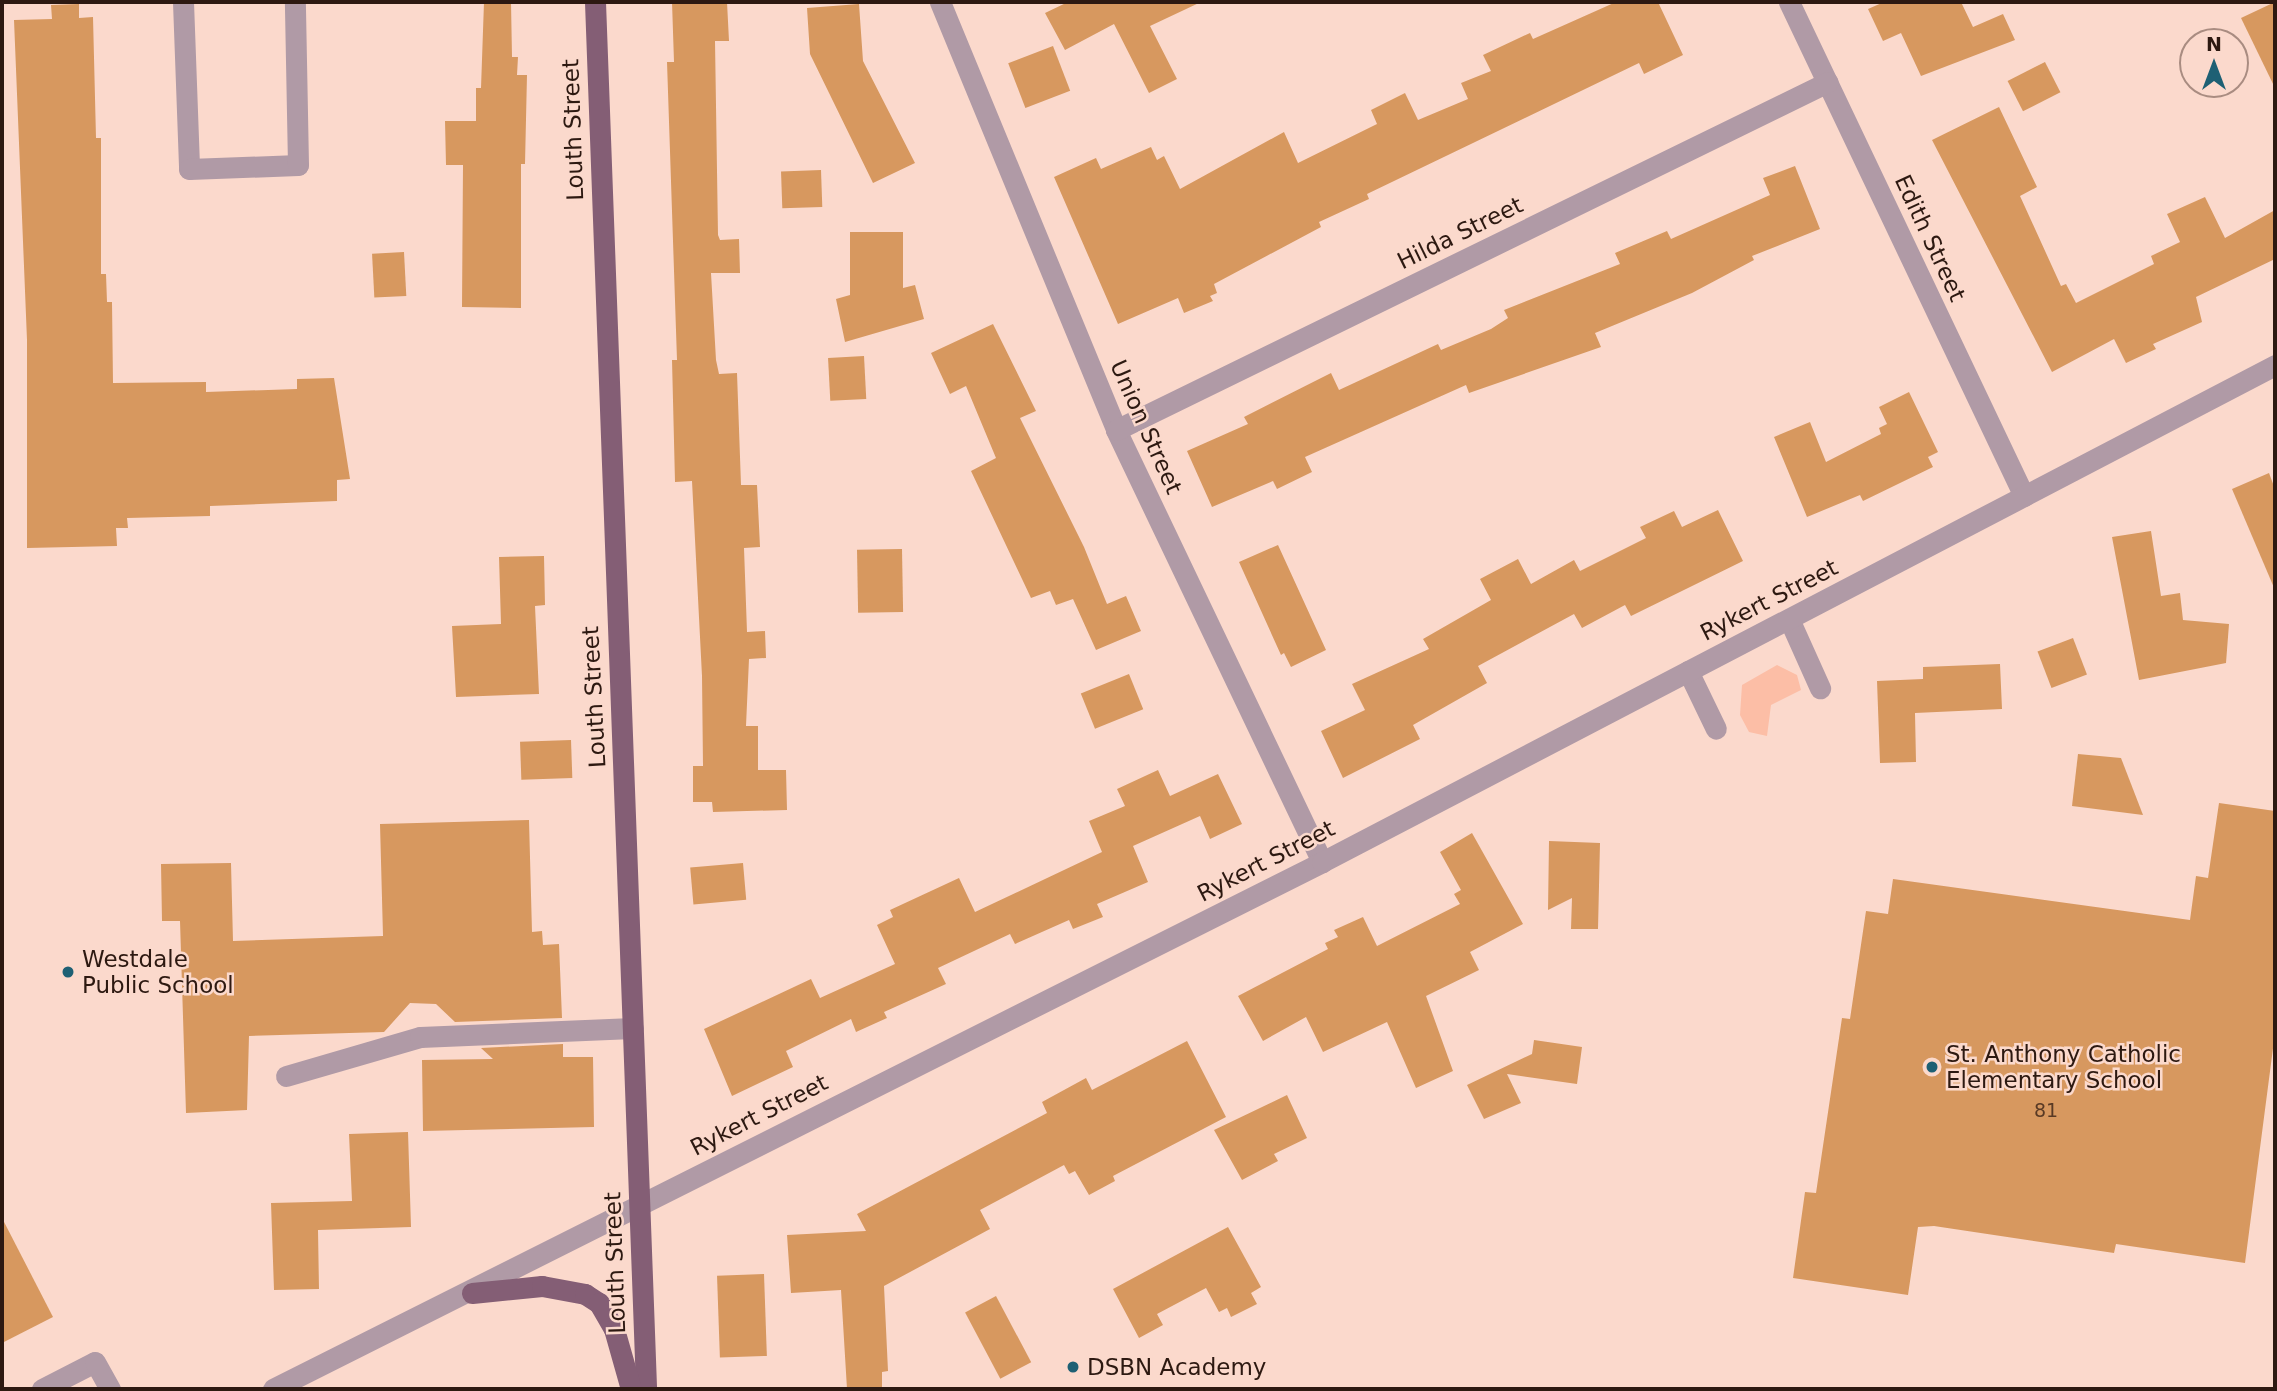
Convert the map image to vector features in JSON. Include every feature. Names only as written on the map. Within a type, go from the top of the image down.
[{"type":"main road","name":"Louth Street","points":[[595,2],[646,1389]]},
{"type":"main road","points":[[472,1293],[542,1286],[585,1294],[599,1303],[614,1329],[631,1389]]},
{"type":"street","points":[[183,2],[188,169],[298,165],[295,2]]},
{"type":"street","name":"Edith Street","points":[[1789,2],[2024,496]]},
{"type":"street","name":"Union Street","points":[[941,3],[1116,430],[1322,862]]},
{"type":"street","name":"Hilda Street","points":[[1116,430],[1828,82]]},
{"type":"street","name":"Rykert Street","points":[[273,1389],[472,1293],[639,1203],[1322,862],[2275,365]]},
{"type":"street","points":[[1789,619],[1820,688]]},
{"type":"street","points":[[1688,671],[1716,729]]},
{"type":"street","points":[[286,1076],[420,1037],[633,1028]]},
{"type":"street","points":[[42,1389],[95,1362],[110,1389]]},
{"type":"shaded area","points":[[1777,665],[1797,675],[1801,690],[1771,705],[1767,736],[1749,732],[1740,715],[1742,685]]},
{"type":"building","points":[[484,2],[511,2],[512,57],[518,57],[517,75],[527,75],[525,164],[521,164],[521,308],[462,307],[463,165],[446,165],[445,121],[476,121],[476,88],[481,88]]},
{"type":"building","points":[[672,2],[727,2],[729,41],[715,41],[718,235],[720,240],[739,239],[740,273],[711,273],[716,360],[719,374],[737,373],[741,485],[757,485],[760,547],[744,548],[747,632],[765,631],[766,658],[749,659],[746,726],[758,726],[758,770],[786,770],[787,810],[713,812],[712,802],[693,802],[693,766],[703,766],[702,676],[692,481],[675,482],[672,360],[677,360],[667,62],[674,62]]},
{"type":"building","points":[[1068,2],[1201,2],[1150,26],[1177,79],[1149,93],[1114,24],[1065,50],[1045,13]]},
{"type":"building","points":[[1616,2],[1658,2],[1683,55],[1644,74],[1639,63],[1367,194],[1369,199],[1319,222],[1321,227],[1214,284],[1217,293],[1210,296],[1213,301],[1184,313],[1178,298],[1118,324],[1054,177],[1096,158],[1101,169],[1151,147],[1157,160],[1164,156],[1180,189],[1284,132],[1298,163],[1377,124],[1371,110],[1405,93],[1418,120],[1468,99],[1461,83],[1491,71],[1483,55],[1530,33],[1533,39]]},
{"type":"building","points":[[1884,2],[1961,2],[1973,27],[2003,14],[2015,40],[1921,76],[1901,33],[1883,41],[1868,9]]},
{"type":"building","points":[[2275,2],[2275,88],[2249,34],[2249,28],[2246,28],[2241,18]]},
{"type":"building","points":[[79,4],[79,18],[93,17],[96,138],[101,138],[101,274],[106,274],[107,302],[112,302],[113,383],[206,382],[206,392],[297,389],[297,379],[334,378],[350,479],[337,480],[337,501],[210,506],[210,516],[127,518],[128,528],[116,528],[117,546],[27,548],[27,340],[14,20],[52,19],[51,5]]},
{"type":"building","points":[[859,4],[863,61],[915,163],[873,183],[810,54],[807,8]]},
{"type":"building","points":[[1053,46],[1070,91],[1025,108],[1008,63]]},
{"type":"building","points":[[2045,62],[2060,92],[2023,111],[2008,81]]},
{"type":"building","points":[[1999,107],[2037,187],[2020,196],[2061,286],[2066,284],[2076,303],[2154,264],[2151,256],[2180,242],[2167,214],[2205,197],[2225,238],[2275,210],[2275,259],[2196,297],[2202,322],[2153,344],[2156,349],[2126,363],[2114,339],[2052,372],[1932,140]]},
{"type":"building","points":[[1795,166],[1820,229],[1752,256],[1754,260],[1692,293],[1595,333],[1601,347],[1469,393],[1466,385],[1305,457],[1312,472],[1277,489],[1273,481],[1212,507],[1187,451],[1248,424],[1244,417],[1331,373],[1339,390],[1438,344],[1441,350],[1491,329],[1508,318],[1504,310],[1620,264],[1615,253],[1667,231],[1671,239],[1770,195],[1763,178]]},
{"type":"building","points":[[821,170],[822,207],[782,208],[781,171]]},
{"type":"building","points":[[850,232],[903,232],[903,288],[915,285],[924,319],[845,342],[836,299],[850,295]]},
{"type":"building","points":[[404,252],[406,296],[374,298],[372,254]]},
{"type":"building","points":[[993,324],[1036,411],[1020,418],[1084,547],[1107,604],[1126,596],[1141,631],[1096,650],[1073,599],[1056,605],[1050,591],[1031,598],[971,471],[996,458],[966,386],[950,394],[931,353]]},
{"type":"building","points":[[864,356],[866,399],[830,401],[828,358]]},
{"type":"building","points":[[1909,392],[1938,452],[1928,457],[1933,467],[1863,501],[1860,495],[1807,517],[1774,437],[1810,422],[1826,462],[1881,434],[1879,428],[1887,424],[1879,407]]},
{"type":"building","points":[[2269,473],[2275,489],[2275,590],[2232,489]]},
{"type":"building","points":[[1718,510],[1743,561],[1631,616],[1625,605],[1582,628],[1574,614],[1478,666],[1487,683],[1413,725],[1420,739],[1343,778],[1321,731],[1365,710],[1352,684],[1429,649],[1423,639],[1491,600],[1480,579],[1518,559],[1531,584],[1574,560],[1580,571],[1646,538],[1640,527],[1674,511],[1682,527]]},
{"type":"building","points":[[2151,531],[2161,596],[2180,593],[2183,620],[2229,624],[2226,663],[2139,680],[2112,537]]},
{"type":"building","points":[[1278,545],[1326,650],[1291,667],[1284,653],[1281,655],[1239,562]]},
{"type":"building","points":[[902,549],[903,612],[858,613],[857,550]]},
{"type":"building","points":[[544,556],[545,605],[535,606],[539,694],[456,697],[452,626],[501,624],[499,557]]},
{"type":"building","points":[[2073,638],[2087,674],[2052,688],[2038,652]]},
{"type":"building","points":[[2000,664],[2002,709],[1915,713],[1916,762],[1880,763],[1877,681],[1923,679],[1923,667]]},
{"type":"building","points":[[1129,674],[1143,709],[1095,729],[1081,693]]},
{"type":"building","points":[[571,740],[572,778],[521,780],[520,742]]},
{"type":"building","points":[[2078,754],[2121,758],[2143,815],[2072,806]]},
{"type":"building","points":[[1158,770],[1170,796],[1218,774],[1242,824],[1210,839],[1200,816],[1133,846],[1148,882],[1097,904],[1103,917],[1073,929],[1069,920],[1015,944],[1010,934],[938,968],[946,984],[884,1012],[887,1018],[856,1032],[851,1019],[786,1051],[793,1067],[732,1096],[704,1029],[811,979],[820,998],[895,964],[877,925],[893,917],[890,910],[959,878],[975,912],[1102,852],[1089,821],[1125,806],[1117,789]]},
{"type":"building","points":[[2219,803],[2275,811],[2275,1033],[2245,1263],[2116,1244],[2114,1253],[1934,1226],[1918,1227],[1908,1295],[1793,1278],[1805,1192],[1816,1193],[1842,1018],[1850,1019],[1866,911],[1888,914],[1893,879],[2190,920],[2196,876],[2208,878]]},
{"type":"building","points":[[529,820],[532,932],[542,931],[543,945],[559,944],[562,1018],[455,1022],[436,1004],[410,1003],[384,1032],[249,1036],[247,1110],[186,1113],[180,921],[162,921],[161,864],[231,863],[233,941],[383,936],[380,824]]},
{"type":"building","points":[[1472,833],[1523,924],[1470,952],[1479,970],[1426,996],[1453,1071],[1416,1088],[1387,1022],[1323,1052],[1306,1017],[1263,1041],[1238,996],[1328,949],[1325,943],[1338,937],[1334,930],[1363,917],[1377,946],[1460,904],[1454,894],[1461,890],[1440,852]]},
{"type":"building","points":[[1549,841],[1600,843],[1598,929],[1571,929],[1572,898],[1548,910]]},
{"type":"building","points":[[743,863],[746,900],[693,904],[690,868]]},
{"type":"building","points":[[1534,1040],[1582,1047],[1577,1084],[1507,1074],[1521,1103],[1484,1119],[1467,1085],[1532,1054]]},
{"type":"building","points":[[1187,1041],[1226,1117],[1113,1176],[1115,1181],[1089,1195],[1075,1171],[1069,1174],[1064,1165],[980,1210],[990,1229],[884,1286],[888,1371],[882,1372],[882,1388],[847,1389],[841,1290],[791,1293],[787,1235],[866,1231],[857,1214],[1047,1113],[1042,1102],[1086,1078],[1092,1090]]},
{"type":"building","points":[[563,1044],[563,1057],[593,1057],[594,1127],[423,1131],[422,1060],[493,1059],[481,1048]]},
{"type":"building","points":[[1287,1095],[1307,1138],[1274,1154],[1278,1161],[1242,1180],[1214,1130]]},
{"type":"building","points":[[408,1132],[411,1227],[318,1230],[319,1289],[274,1290],[271,1203],[352,1201],[349,1134]]},
{"type":"building","points":[[2,1218],[53,1317],[2,1343]]},
{"type":"building","points":[[1228,1227],[1261,1287],[1251,1293],[1257,1304],[1231,1317],[1227,1308],[1219,1312],[1206,1288],[1157,1314],[1163,1325],[1139,1338],[1113,1289]]},
{"type":"building","points":[[764,1274],[767,1356],[720,1358],[717,1276]]},
{"type":"building","points":[[996,1296],[1031,1362],[1000,1379],[965,1312]]},
{"type":"place","name":"Westdale Public School","points":[[68,972]]},
{"type":"place","name":"St. Anthony Catholic Elementary School","points":[[1932,1067]]},
{"type":"place","name":"DSBN Academy","points":[[1073,1367]]}]
